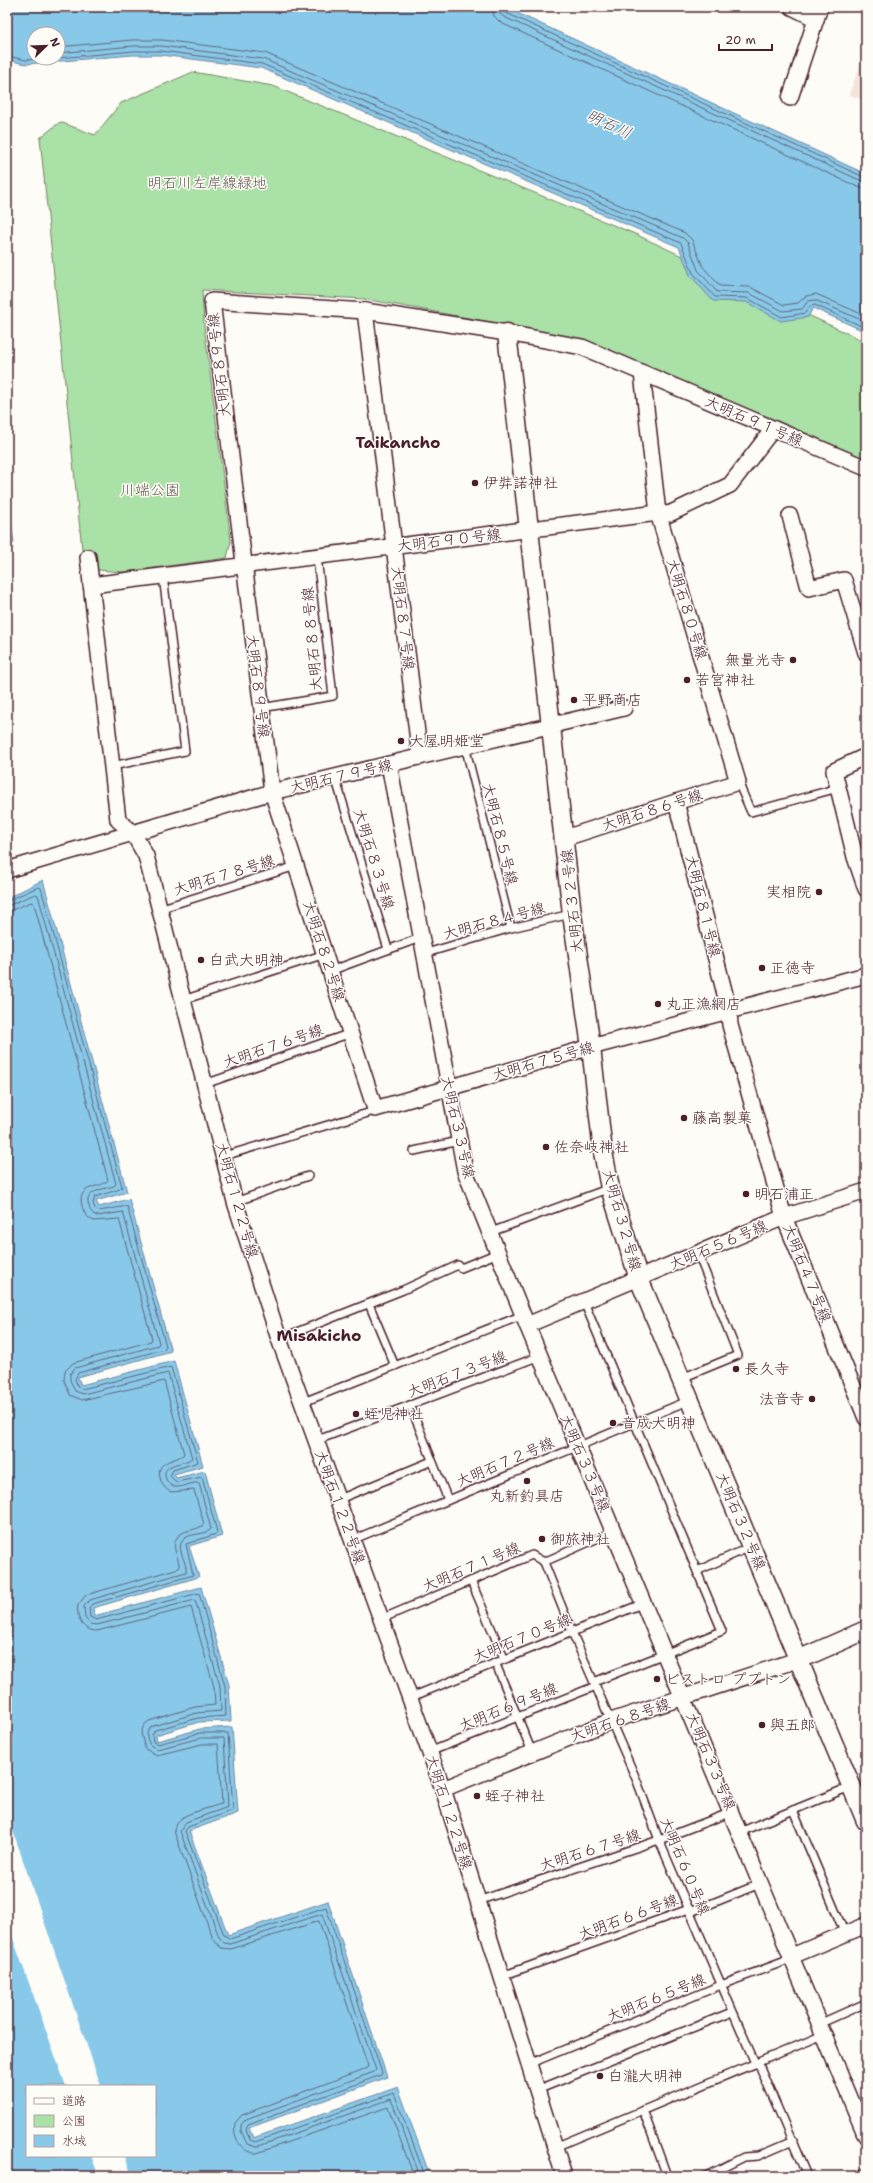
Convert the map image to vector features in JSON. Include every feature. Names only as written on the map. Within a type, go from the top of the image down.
[{"type":"street","points":[[790,98],[818,13],[792,7]]},
{"type":"street","name":"大明石８９号線","points":[[272,792],[243,566],[212,301],[365,311],[507,333],[582,347],[642,374]]},
{"type":"street","name":"大明石８７号線","points":[[365,311],[420,757]]},
{"type":"street","name":"大明石３２号線","points":[[507,333],[550,726],[565,838],[572,914],[591,1047],[603,1152],[610,1188],[639,1279],[800,1659],[866,1821]]},
{"type":"street","name":"大明石９１号線","points":[[642,374],[866,468]]},
{"type":"street","name":"大明石８０号線","points":[[642,374],[658,513],[738,782]]},
{"type":"street","name":"大明石９０号線","points":[[91,585],[658,513],[669,514],[730,485],[773,429]]},
{"type":"street","points":[[790,516],[809,588],[844,580],[866,653]]},
{"type":"street","name":"大明石１２２号線","points":[[88,557],[118,820],[133,833],[146,856],[235,1202],[278,1339],[443,1789],[477,1902],[502,1976],[564,2176]]},
{"type":"street","name":"大明石７９号線","points":[[7,870],[272,792],[624,708]]},
{"type":"street","points":[[866,756],[834,770],[855,856],[866,890]]},
{"type":"street","name":"大明石３３号線","points":[[388,764],[448,1088],[465,1171],[491,1232],[525,1320],[762,1883],[866,2136]]},
{"type":"street","name":"大明石８６号線","points":[[565,838],[738,782]]},
{"type":"street","name":"大明石８２号線","points":[[272,792],[375,1109]]},
{"type":"street","name":"大明石８１号線","points":[[676,802],[729,1010]]},
{"type":"street","name":"大明石７５号線","points":[[375,1109],[591,1047],[866,975]]},
{"type":"street","name":"大明石４７号線","points":[[729,1010],[730,1025],[784,1217],[861,1390],[866,1418]]},
{"type":"street","name":"大明石５６号線","points":[[525,1320],[584,1302],[784,1217],[866,1191]]},
{"type":"street","points":[[800,1659],[866,1630]]},
{"type":"street","name":"大明石６８号線","points":[[443,1789],[610,1721],[800,1659]]},
{"type":"street","points":[[792,1956],[866,1925]]},
{"type":"lane","name":"大明石８８号線","points":[[261,708],[332,696],[317,557]]},
{"type":"lane","points":[[112,766],[185,751],[163,576]]},
{"type":"lane","name":"大明石８５号線","points":[[465,746],[511,928]]},
{"type":"lane","name":"大明石８３号線","points":[[335,777],[388,949]]},
{"type":"lane","name":"大明石８０号線","points":[[738,782],[751,812],[838,788]]},
{"type":"lane","name":"大明石７８号線","points":[[159,909],[296,866]]},
{"type":"lane","name":"大明石８４号線","points":[[423,954],[511,928],[572,914]]},
{"type":"lane","points":[[330,971],[420,938]]},
{"type":"lane","points":[[183,1000],[325,954]]},
{"type":"lane","name":"大明石７６号線","points":[[205,1084],[351,1033]]},
{"type":"lane","name":"大明石７５号線","points":[[224,1156],[368,1113],[375,1109]]},
{"type":"lane","points":[[414,1151],[459,1141]]},
{"type":"lane","points":[[235,1202],[308,1176]]},
{"type":"lane","points":[[491,1232],[610,1188]]},
{"type":"lane","points":[[278,1339],[369,1304],[458,1265],[461,1268],[498,1252]]},
{"type":"lane","points":[[681,1379],[738,1354],[698,1254]]},
{"type":"lane","points":[[584,1302],[697,1571],[752,1546]]},
{"type":"lane","points":[[369,1304],[395,1366]]},
{"type":"lane","points":[[302,1403],[395,1366],[525,1320]]},
{"type":"lane","name":"大明石７３号線","points":[[315,1441],[540,1356]]},
{"type":"lane","name":"大明石７２号線","points":[[352,1540],[690,1400]]},
{"type":"lane","points":[[410,1405],[448,1500]]},
{"type":"lane","points":[[337,1500],[432,1461]]},
{"type":"lane","name":"大明石７１号線","points":[[380,1619],[532,1555],[544,1562],[614,1531]]},
{"type":"lane","name":"大明石６０号線","points":[[544,1562],[572,1632],[637,1781],[659,1840],[732,2012],[755,2063],[760,2067],[807,2176]]},
{"type":"lane","name":"大明石６９号線","points":[[429,1752],[518,1718],[665,1654],[722,1631],[697,1571]]},
{"type":"lane","points":[[471,1580],[504,1658]]},
{"type":"lane","name":"大明石７０号線","points":[[410,1698],[504,1658],[644,1603]]},
{"type":"lane","points":[[495,1662],[532,1752]]},
{"type":"lane","points":[[740,1832],[852,1786]]},
{"type":"lane","points":[[793,1810],[845,1934]]},
{"type":"lane","name":"大明石６７号線","points":[[477,1902],[659,1840],[732,1812]]},
{"type":"lane","name":"大明石６６号線","points":[[502,1976],[689,1909],[693,1911],[762,1883]]},
{"type":"lane","name":"大明石６５号線","points":[[529,2064],[721,1985],[783,1962],[792,1956]]},
{"type":"lane","points":[[555,2147],[755,2063],[821,2029],[866,2003]]},
{"type":"lane","points":[[538,2090],[732,2012]]},
{"type":"lane","points":[[643,2110],[666,2176]]},
{"type":"lane","points":[[706,2176],[744,2157],[758,2156],[793,2141]]},
{"type":"lane","points":[[857,2176],[866,2172]]},
{"type":"shaded area","points":[[866,51],[866,102],[849,94]]},
{"type":"green space","name":"明石川左岸線緑地","points":[[193,72],[273,86],[635,234],[866,342],[866,460],[507,325],[364,299],[202,290],[204,325],[231,541],[227,558],[124,572],[84,569],[40,138],[60,122],[95,135],[121,103]]},
{"type":"water","name":"明石川","points":[[7,7],[504,7],[866,174],[866,332],[813,308],[808,317],[781,321],[746,302],[713,301],[690,275],[679,247],[261,68],[161,55],[133,55],[66,61],[66,26],[26,26],[26,64],[7,60]]},
{"type":"water","points":[[7,490],[14,543],[7,544]]},
{"type":"water","points":[[43,880],[127,1192],[96,1201],[99,1207],[129,1199],[171,1351],[78,1377],[81,1385],[174,1361],[203,1466],[174,1474],[176,1478],[205,1471],[222,1536],[189,1546],[199,1577],[93,1608],[94,1616],[201,1587],[229,1685],[231,1721],[199,1722],[156,1735],[157,1741],[200,1729],[232,1727],[238,1813],[189,1831],[228,1935],[328,1901],[387,2077],[249,2128],[253,2138],[398,2087],[430,2176],[7,2176],[7,898]]},
{"type":"pier","points":[[7,1814],[101,2085],[66,2085],[7,1922]]},
{"type":"pier","points":[[91,2157],[125,2157],[132,2176],[99,2176]]},
{"type":"place","name":"伊弉諾神社","points":[[475,483]]},
{"type":"place","name":"無量光寺","points":[[793,660]]},
{"type":"place","name":"若宮神社","points":[[687,680]]},
{"type":"place","name":"平野商店","points":[[574,700]]},
{"type":"place","name":"大屋明姫堂","points":[[401,741]]},
{"type":"place","name":"実相院","points":[[819,892]]},
{"type":"place","name":"白武大明神","points":[[201,960]]},
{"type":"place","name":"正徳寺","points":[[762,968]]},
{"type":"place","name":"丸正漁網店","points":[[658,1004]]},
{"type":"place","name":"藤高製菓","points":[[684,1118]]},
{"type":"place","name":"佐奈岐神社","points":[[546,1147]]},
{"type":"place","name":"明石浦正","points":[[746,1194]]},
{"type":"place","name":"長久寺","points":[[736,1369]]},
{"type":"place","name":"法音寺","points":[[812,1399]]},
{"type":"place","name":"蛭児神社","points":[[356,1414]]},
{"type":"place","name":"音成大明神","points":[[613,1423]]},
{"type":"place","name":"丸新釣具店","points":[[527,1481]]},
{"type":"place","name":"御旅神社","points":[[542,1539]]},
{"type":"place","name":"ビストロ ププトン","points":[[657,1679]]},
{"type":"place","name":"與五郎","points":[[762,1725]]},
{"type":"place","name":"蛭子神社","points":[[477,1796]]},
{"type":"place","name":"白瀧大明神","points":[[600,2076]]},
{"type":"district","name":"Taikancho","points":[[398,442]]},
{"type":"district","name":"Misakicho","points":[[319,1335]]},
{"type":"park label","name":"川端公園","points":[[150,490]]}]
